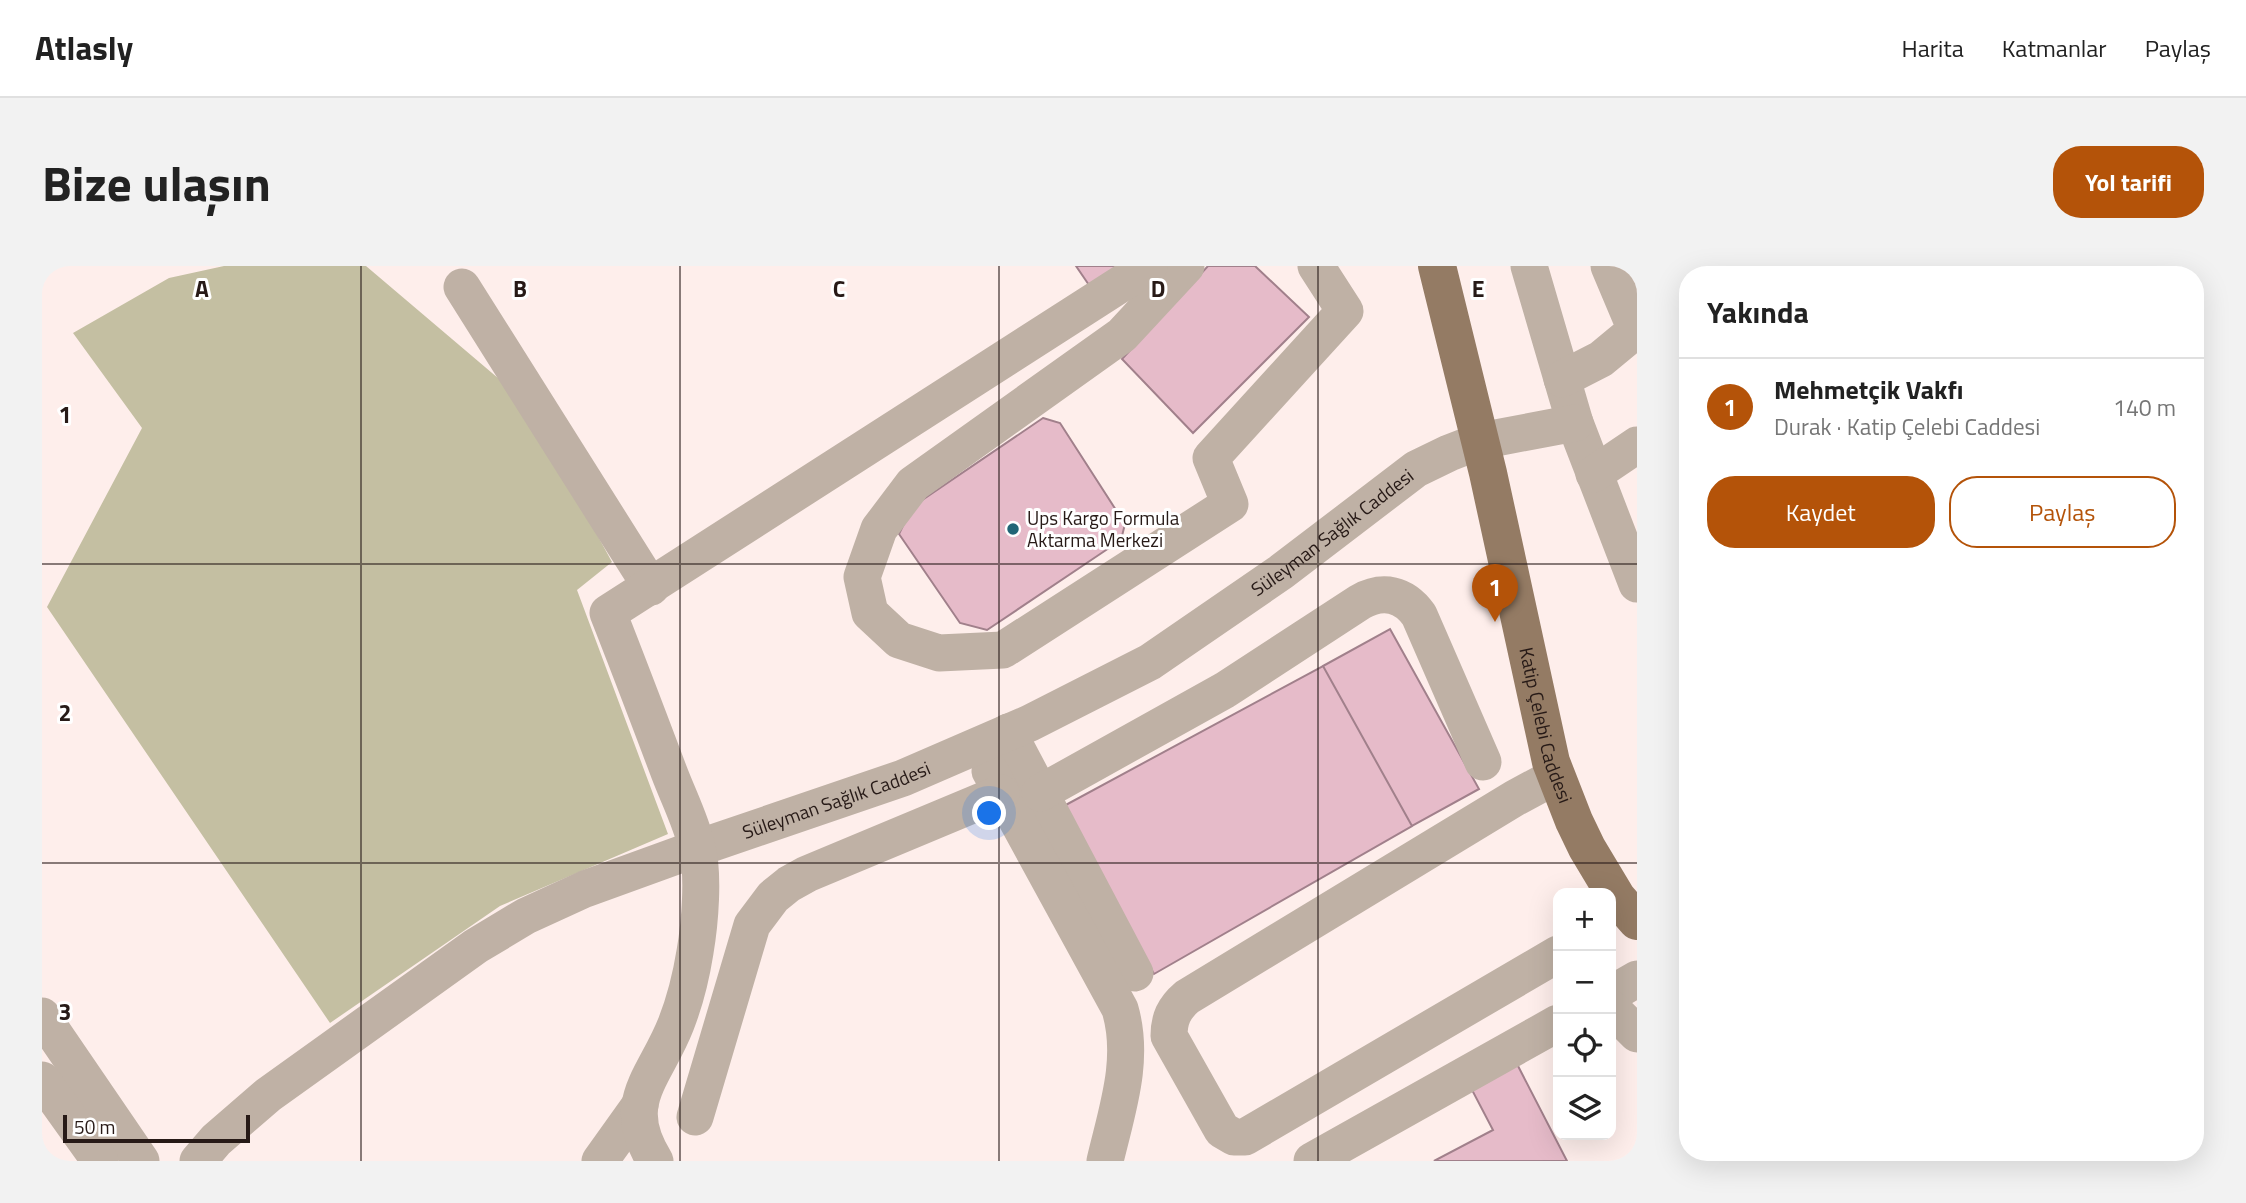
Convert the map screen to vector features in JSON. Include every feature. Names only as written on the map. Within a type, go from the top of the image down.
[{"type":"main road","name":"Katip Çelebi Caddesi","points":[[1437,266],[1480,442],[1551,762],[1574,821],[1626,919]]},
{"type":"street","points":[[655,1161],[642,1134],[640,1105],[643,1090],[676,1024],[695,954],[699,917],[698,848],[608,613],[1149,266]]},
{"type":"street","points":[[1186,266],[1122,335],[912,484],[878,529],[862,577],[870,613],[899,640],[939,653],[1003,650],[1230,504],[1211,458],[1345,311],[1316,266]]},
{"type":"street","points":[[1530,266],[1574,423],[1637,584]]},
{"type":"street","points":[[1562,379],[1601,359],[1636,330],[1609,266]]},
{"type":"street","points":[[462,287],[650,586]]},
{"type":"street","name":"Süleyman Sağlık Caddesi","points":[[198,1161],[216,1140],[268,1095],[476,946],[526,916],[585,889],[903,778],[992,739],[1150,662],[1281,572],[1416,469],[1480,442],[1574,423]]},
{"type":"street","points":[[1594,474],[1637,444]]},
{"type":"street","points":[[1040,793],[1225,690],[1360,602],[1382,594],[1404,599],[1419,615],[1483,762]]},
{"type":"street","points":[[992,739],[1002,793],[1120,1009],[1125,1024],[1126,1072],[1105,1161]]},
{"type":"street","points":[[992,739],[1040,793],[1135,973]]},
{"type":"street","points":[[1553,957],[1245,1136],[1234,1137],[1222,1130],[1169,1036],[1174,1010],[1187,997],[1515,798],[1556,776]]},
{"type":"street","points":[[695,1117],[752,925],[773,897],[807,874],[1002,793]]},
{"type":"street","points":[[1616,991],[1637,979]]},
{"type":"street","points":[[1616,1013],[1637,1034]]},
{"type":"street","points":[[42,1016],[141,1161]]},
{"type":"street","points":[[1312,1161],[1553,1026]]},
{"type":"street","points":[[42,1080],[100,1161]]},
{"type":"street","points":[[600,1161],[640,1105]]},
{"type":"shaded area","points":[[224,266],[366,266],[505,384],[555,458],[612,562],[577,590],[668,834],[500,906],[330,1023],[47,607],[142,428],[73,333],[169,278]]},
{"type":"building","points":[[1076,266],[1125,266],[1091,288]]},
{"type":"building","points":[[1208,266],[1255,266],[1309,317],[1193,433],[1122,359]]},
{"type":"building","points":[[1043,418],[1060,423],[1125,524],[1121,540],[987,630],[960,623],[899,534],[912,507]]},
{"type":"building","points":[[1390,629],[1479,789],[1412,826],[1323,666]]},
{"type":"building","points":[[1323,666],[1412,826],[1154,974],[1062,807]]},
{"type":"building","points":[[1517,1064],[1553,1134],[1553,1140],[1556,1140],[1567,1161],[1434,1161],[1493,1130],[1471,1088]]},
{"type":"place","name":"Ups Kargo Formula Aktarma Merkezi","points":[[1013,529]]},
{"type":"place","name":"Mehmetçik Vakfı","points":[[1495,622]]}]
